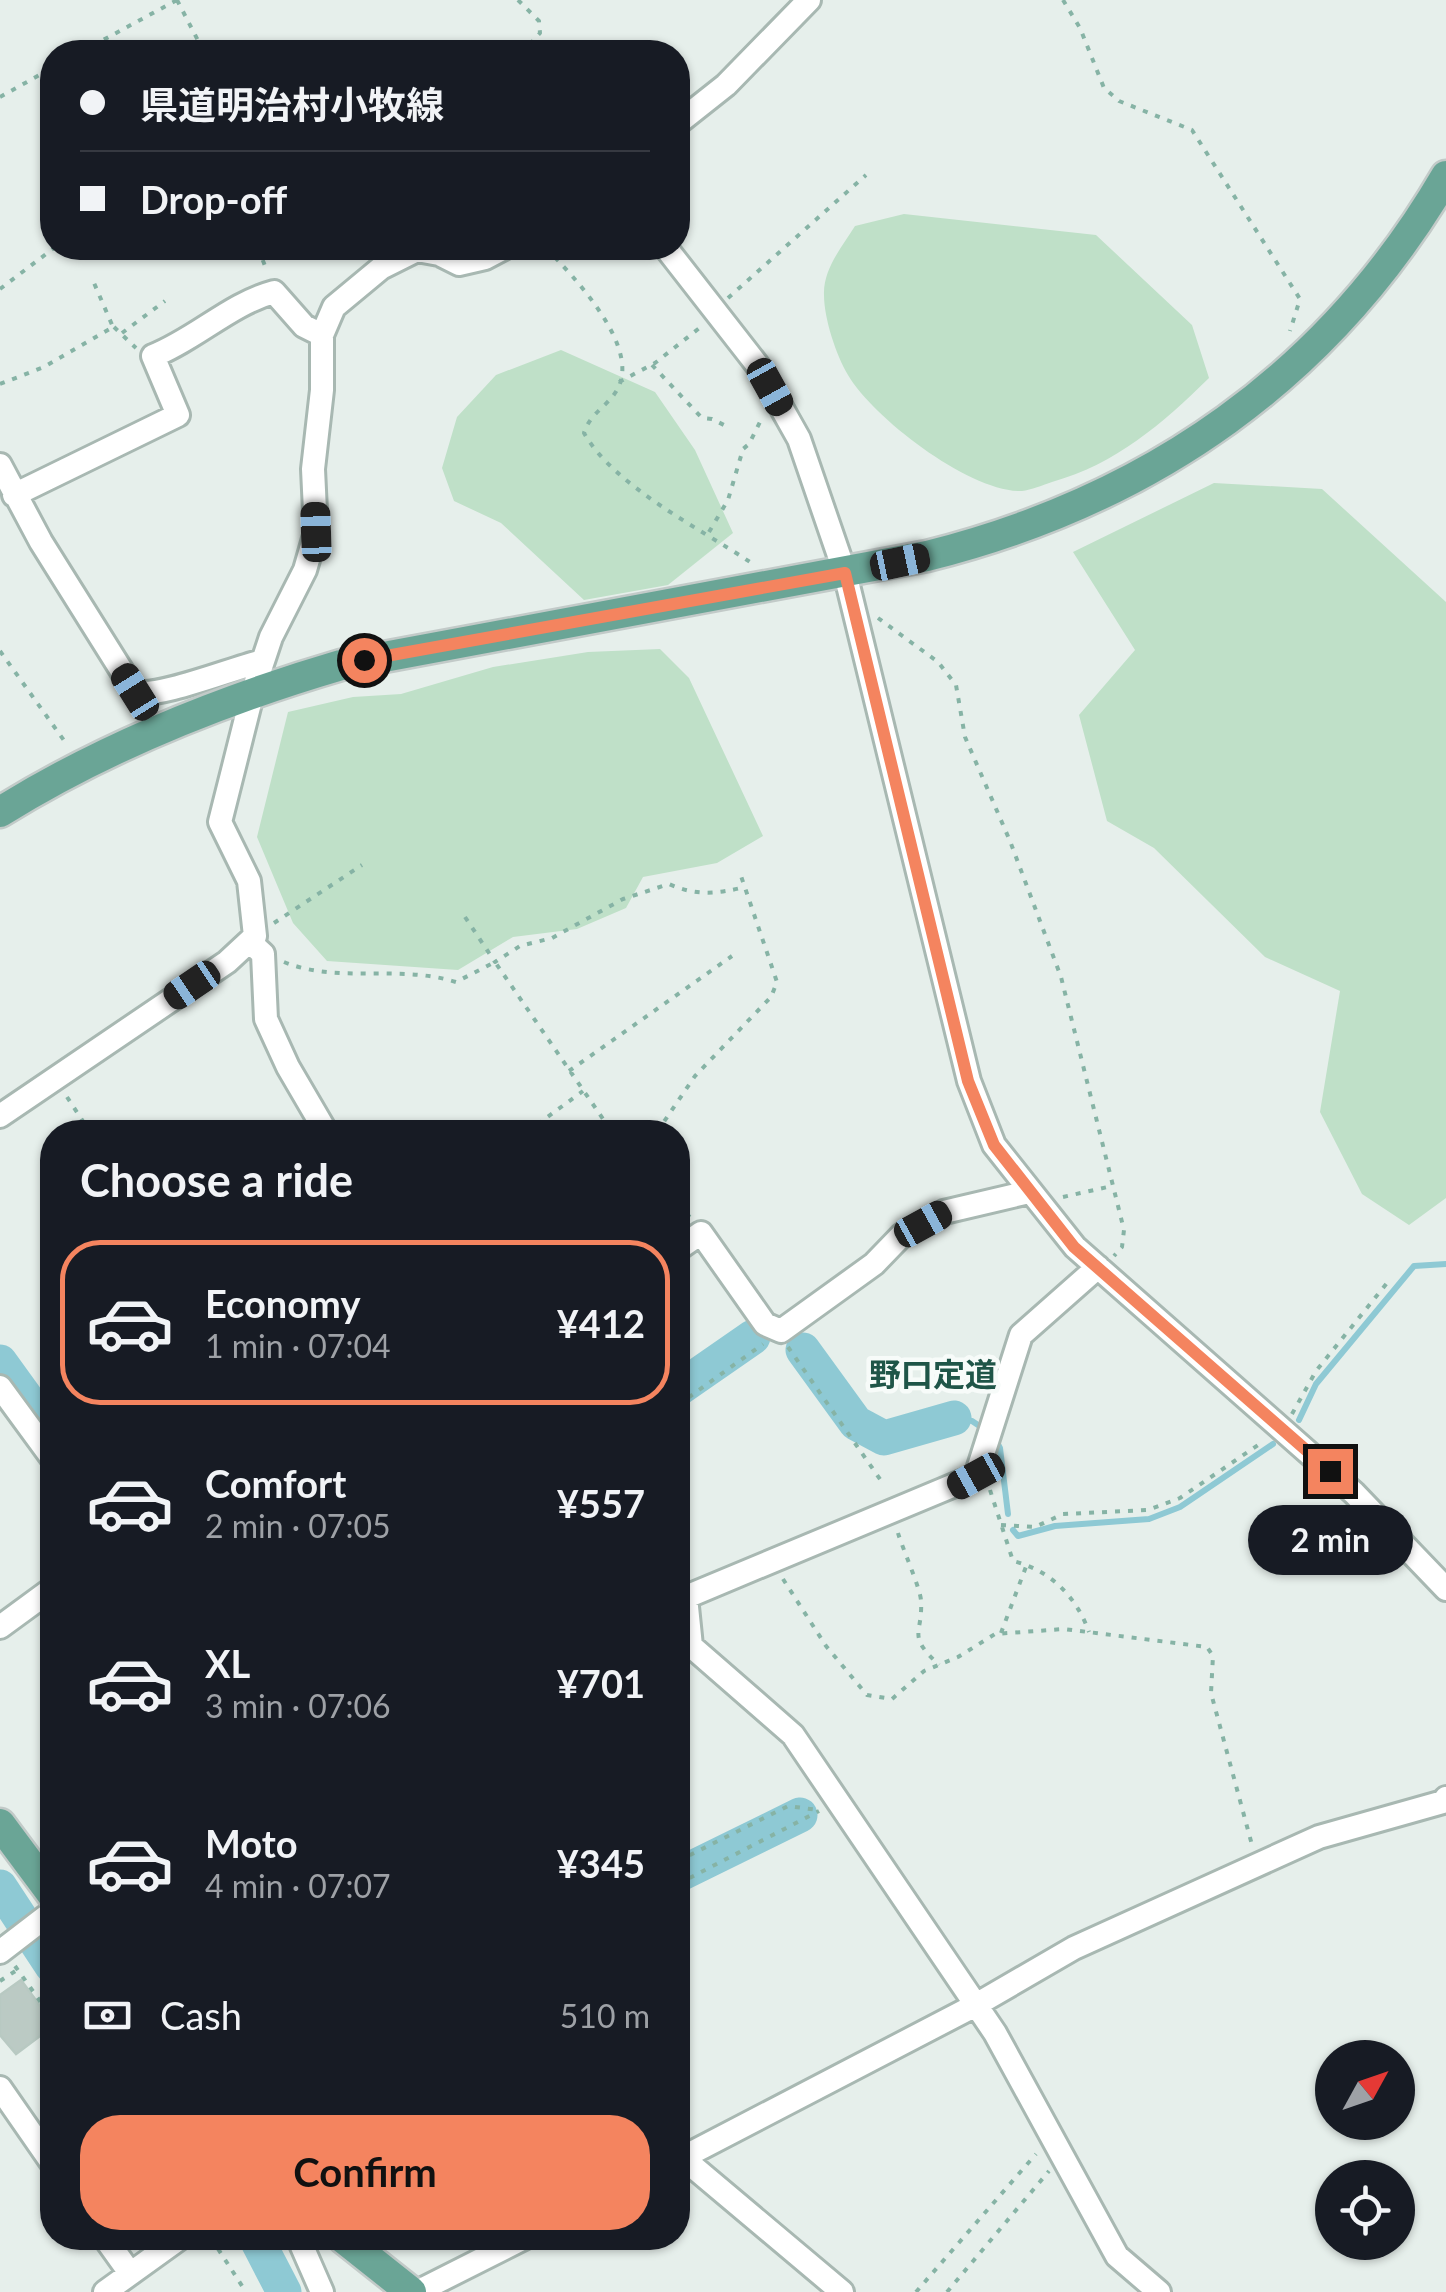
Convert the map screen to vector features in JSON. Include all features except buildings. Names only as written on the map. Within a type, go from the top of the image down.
[{"type":"main road","points":[[0,812],[152,732],[252,691],[385,654],[845,573],[992,538],[1098,497],[1176,455],[1277,382],[1334,329],[1369,289],[1402,248],[1446,176]]},
{"type":"main road","points":[[0,1824],[40,1878]]},
{"type":"main road","points":[[359,2250],[414,2292]]},
{"type":"street","points":[[690,113],[726,85],[808,0]]},
{"type":"street","points":[[319,1120],[266,1019],[249,881],[220,822],[252,691],[270,637],[305,570],[316,532],[313,469],[322,390],[322,335],[334,307],[381,268],[397,260]]},
{"type":"street","points":[[451,260],[459,264],[476,260]]},
{"type":"street","points":[[675,260],[770,387],[799,439],[845,573],[968,1081],[994,1145],[1044,1212],[1099,1268],[1354,1493],[1446,1588]]},
{"type":"street","points":[[11,504],[178,415],[153,356],[180,345],[253,298],[274,292],[304,326],[322,335]]},
{"type":"street","points":[[0,465],[11,504],[135,692],[148,696],[263,661]]},
{"type":"street","points":[[0,1116],[256,944]]},
{"type":"street","points":[[690,1241],[701,1233],[766,1324],[781,1331],[874,1264],[902,1235],[944,1212],[1029,1192]]},
{"type":"street","points":[[690,1595],[976,1476],[1021,1335],[1099,1268]]},
{"type":"street","points":[[0,1387],[40,1442]]},
{"type":"street","points":[[0,1627],[40,1599]]},
{"type":"street","points":[[690,1653],[793,1735],[995,2033],[1117,2256],[1159,2292]]},
{"type":"street","points":[[690,2151],[974,2006],[1074,1948],[1319,1837],[1446,1798]]},
{"type":"street","points":[[4,1949],[40,1921]]},
{"type":"street","points":[[0,2088],[40,2146]]},
{"type":"street","points":[[690,2166],[842,2292]]},
{"type":"street","points":[[120,2250],[140,2266]]},
{"type":"street","points":[[104,2292],[163,2250]]},
{"type":"street","points":[[304,2250],[322,2292]]},
{"type":"street","points":[[414,2292],[500,2250]]},
{"type":"path","points":[[103,40],[177,0],[198,40]]},
{"type":"path","points":[[518,0],[539,21],[540,33],[534,40]]},
{"type":"path","points":[[1063,0],[1080,28],[1104,88],[1118,100],[1192,130],[1300,299],[1276,364],[1277,382]]},
{"type":"path","points":[[0,97],[40,75]]},
{"type":"path","points":[[619,382],[652,365],[715,312],[866,174]]},
{"type":"path","points":[[0,288],[42,260]]},
{"type":"path","points":[[262,260],[274,292]]},
{"type":"path","points":[[556,260],[609,326],[623,368],[617,390],[588,418],[584,434],[595,453],[632,483],[756,566],[759,588]]},
{"type":"path","points":[[94,283],[113,326],[142,354],[153,356]]},
{"type":"path","points":[[122,333],[165,301]]},
{"type":"path","points":[[0,384],[44,368],[113,326]]},
{"type":"path","points":[[652,365],[702,418],[728,427]]},
{"type":"path","points":[[708,534],[728,500],[743,448],[749,444],[762,416],[770,387]]},
{"type":"path","points":[[899,632],[938,662],[956,686],[965,737],[1010,841],[1061,977],[1124,1230],[1122,1247],[1099,1268]]},
{"type":"path","points":[[0,651],[82,766]]},
{"type":"path","points":[[362,866],[256,944],[309,972],[370,970],[456,982],[520,946],[552,938],[623,899],[668,884],[690,893],[718,894],[745,888]]},
{"type":"path","points":[[664,1120],[695,1076],[772,997],[777,982],[740,873]]},
{"type":"path","points":[[465,917],[604,1120]]},
{"type":"path","points":[[569,1071],[732,956]]},
{"type":"path","points":[[47,1083],[73,1102],[83,1120]]},
{"type":"path","points":[[544,1120],[583,1091]]},
{"type":"path","points":[[1044,1212],[1057,1199],[1112,1186]]},
{"type":"path","points":[[1001,1525],[1036,1527],[1063,1514],[1148,1510],[1180,1498],[1281,1428],[1316,1371],[1388,1283]]},
{"type":"path","points":[[690,1397],[781,1331],[792,1355],[882,1482]]},
{"type":"path","points":[[976,1476],[994,1496],[1013,1561],[1027,1564],[1064,1590],[1089,1632]]},
{"type":"path","points":[[892,1514],[922,1598],[916,1629],[925,1652],[939,1665]]},
{"type":"path","points":[[774,1561],[817,1634],[867,1695],[892,1699],[901,1695],[924,1671],[1000,1633],[1064,1629],[1207,1647],[1213,1656],[1211,1693],[1258,1865]]},
{"type":"path","points":[[1000,1633],[1027,1564]]},
{"type":"path","points":[[690,1855],[788,1806],[819,1811],[690,1878]]},
{"type":"path","points":[[4,1949],[40,2002]]},
{"type":"path","points":[[0,1981],[17,1970]]},
{"type":"path","points":[[916,2292],[1057,2146]]},
{"type":"path","points":[[946,2292],[1057,2146]]},
{"type":"path","points":[[219,2250],[246,2292]]},
{"type":"green space","points":[[904,214],[1096,235],[1192,325],[1209,378],[1174,411],[1117,453],[1097,465],[1033,489],[1001,488],[951,467],[901,431],[861,392],[839,357],[826,314],[827,276],[855,226]]},
{"type":"green space","points":[[561,350],[655,392],[695,450],[733,533],[668,585],[584,600],[501,523],[454,501],[442,468],[457,417],[496,375]]},
{"type":"green space","points":[[1214,483],[1322,489],[1446,602],[1446,1198],[1409,1225],[1362,1194],[1320,1112],[1340,991],[1265,957],[1154,848],[1107,821],[1079,715],[1135,650],[1073,552]]},
{"type":"green space","points":[[660,649],[689,678],[763,836],[717,863],[643,877],[626,908],[577,929],[513,937],[458,970],[327,961],[293,923],[257,837],[288,712],[353,697],[401,694],[493,667],[588,652]]},
{"type":"waterway","points":[[1299,1420],[1316,1384],[1414,1266],[1446,1264]]},
{"type":"waterway","points":[[690,1381],[753,1337]]},
{"type":"waterway","points":[[803,1350],[856,1423],[884,1438],[954,1418]]},
{"type":"waterway","points":[[0,1362],[40,1417]]},
{"type":"waterway","points":[[954,1418],[972,1421],[984,1429]]},
{"type":"waterway","points":[[995,1438],[1000,1448],[1008,1514]]},
{"type":"waterway","points":[[1013,1530],[1018,1536],[1055,1526],[1149,1519],[1180,1507],[1273,1444]]},
{"type":"waterway","points":[[690,1869],[800,1815]]},
{"type":"waterway","points":[[0,1887],[40,1948]]},
{"type":"waterway","points":[[262,2250],[284,2292]]},
{"type":"district","name":"野口定道","points":[[933,1375]]},
{"type":"route","points":[[364,660],[845,573],[968,1081],[994,1145],[1074,1247],[1330,1471]]}]
